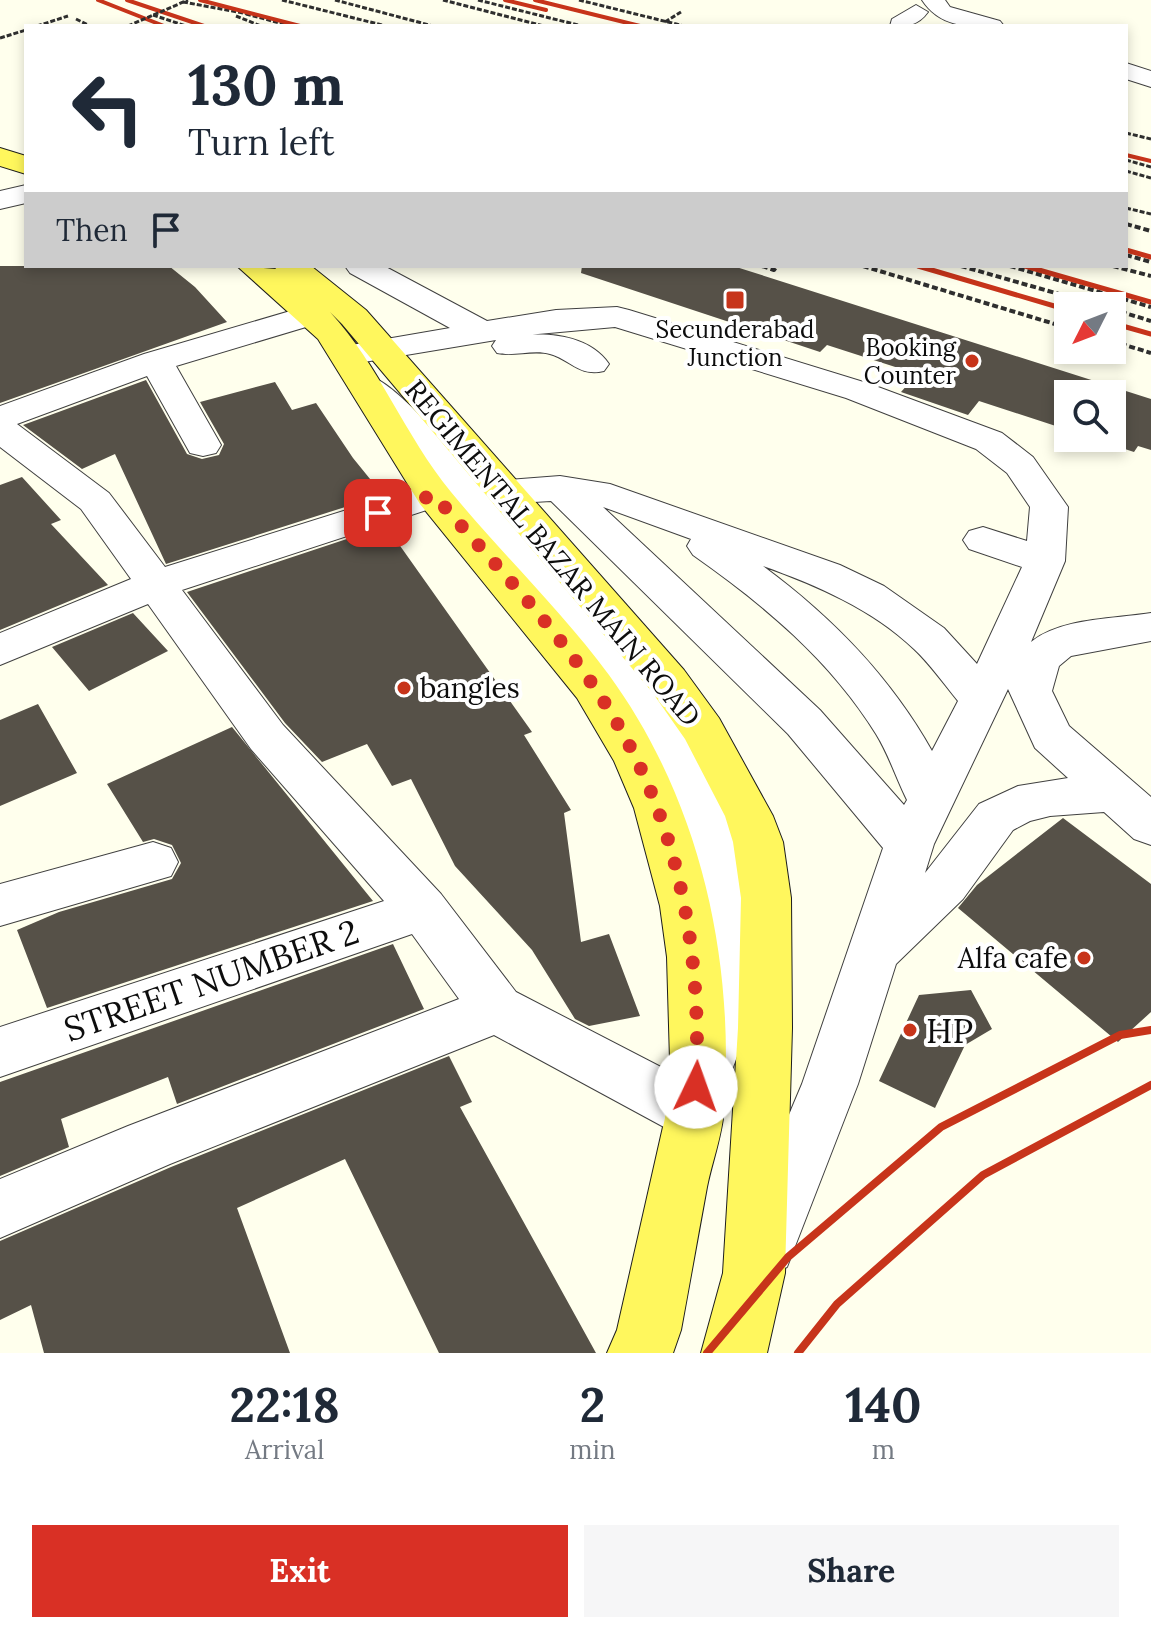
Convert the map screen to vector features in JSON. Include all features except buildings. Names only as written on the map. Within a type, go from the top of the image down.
[{"type":"main road","points":[[0,140],[24,148]]},
{"type":"main road","points":[[0,156],[24,165]]},
{"type":"main road","name":"REGIMENTAL BAZAR MAIN ROAD","points":[[256,268],[314,314],[365,364],[469,493],[668,681],[703,730],[732,782],[758,842],[766,898],[765,1028],[754,1273],[734,1353]]},
{"type":"main road","name":"REGIMENTAL BAZAR MAIN ROAD","points":[[293,268],[330,294],[365,364],[469,493],[545,623],[613,716],[654,799],[675,856],[687,910],[698,1047],[695,1100],[649,1330],[640,1353]]},
{"type":"street","points":[[915,9],[961,24]]},
{"type":"street","points":[[915,9],[942,12],[985,24]]},
{"type":"street","points":[[1128,64],[1151,70]]},
{"type":"street","points":[[1128,72],[1151,79]]},
{"type":"street","points":[[0,200],[24,194]]},
{"type":"street","points":[[365,268],[482,332]]},
{"type":"street","points":[[0,418],[156,361],[314,314]]},
{"type":"street","points":[[365,364],[432,341],[556,320],[617,317],[858,391],[989,441],[1020,465],[1038,486],[1049,507],[1045,561],[1015,634],[929,797],[909,844],[830,1084],[754,1273]]},
{"type":"street","points":[[432,341],[468,350],[555,343],[592,364]]},
{"type":"street","points":[[156,361],[203,445]]},
{"type":"street","points":[[0,429],[95,501],[267,737],[423,909],[497,1009],[695,1100]]},
{"type":"street","points":[[0,650],[154,585],[469,493],[560,488],[632,503],[826,574],[869,596],[929,638],[982,700]]},
{"type":"street","points":[[560,488],[804,722],[909,844]]},
{"type":"street","points":[[632,503],[751,576],[795,613],[895,723],[919,767],[929,797]]},
{"type":"street","points":[[983,540],[1045,561]]},
{"type":"street","points":[[1151,627],[1058,643],[1039,659],[1030,691],[1051,736],[1151,826]]},
{"type":"street","points":[[874,953],[945,885],[996,817],[1018,805],[1050,798],[1111,793]]},
{"type":"street","points":[[0,905],[153,862]]},
{"type":"street","name":"STREET NUMBER 2","points":[[0,1052],[423,909]]},
{"type":"street","points":[[0,1209],[149,1145],[497,1009]]},
{"type":"path","points":[[133,24],[188,0]]},
{"type":"path","points":[[282,0],[378,24]]},
{"type":"path","points":[[335,0],[425,24]]},
{"type":"path","points":[[443,0],[536,24]]},
{"type":"path","points":[[478,0],[574,24]]},
{"type":"path","points":[[579,0],[674,24]]},
{"type":"path","points":[[183,2],[282,24]]},
{"type":"path","points":[[228,12],[258,24]]},
{"type":"path","points":[[665,22],[681,12]]},
{"type":"path","points":[[153,15],[180,24]]},
{"type":"path","points":[[43,24],[68,16]]},
{"type":"path","points":[[76,19],[86,24]]},
{"type":"path","points":[[0,38],[24,31]]},
{"type":"path","points":[[1128,133],[1151,139]]},
{"type":"path","points":[[1128,161],[1151,167]]},
{"type":"path","points":[[1128,172],[1151,178]]},
{"type":"path","points":[[1128,208],[1151,214]]},
{"type":"path","points":[[1128,225],[1151,231]]},
{"type":"path","points":[[1128,256],[1151,262]]},
{"type":"path","points":[[870,268],[1054,324]]},
{"type":"path","points":[[968,268],[1054,293]]},
{"type":"path","points":[[1017,268],[1151,307]]},
{"type":"path","points":[[1121,268],[1151,276]]},
{"type":"path","points":[[1126,313],[1151,321]]},
{"type":"path","points":[[1126,345],[1151,353]]},
{"type":"railway","points":[[98,0],[159,24]]},
{"type":"railway","points":[[127,0],[198,24]]},
{"type":"railway","points":[[200,0],[292,24]]},
{"type":"railway","points":[[505,0],[546,10]]},
{"type":"railway","points":[[535,0],[632,24]]},
{"type":"railway","points":[[1128,155],[1151,161]]},
{"type":"railway","points":[[1128,251],[1151,257]]},
{"type":"railway","points":[[925,268],[1054,306]]},
{"type":"railway","points":[[1032,268],[1151,302]]},
{"type":"railway","points":[[1126,327],[1151,334]]},
{"type":"railway","points":[[707,1353],[788,1257],[941,1127],[1120,1035],[1151,1030]]},
{"type":"railway","points":[[798,1353],[837,1304],[983,1175],[1151,1085]]},
{"type":"place","name":"Secunderabad Junction","points":[[735,300]]},
{"type":"place","name":"Booking Counter","points":[[972,361]]},
{"type":"place","name":"bangles","points":[[404,688]]},
{"type":"place","name":"Alfa cafe","points":[[1084,958]]},
{"type":"place","name":"HP","points":[[910,1030]]},
{"type":"route","points":[[378,513],[434,495],[545,623],[613,716],[654,799],[675,856],[687,910],[698,1047],[696,1087]]}]
